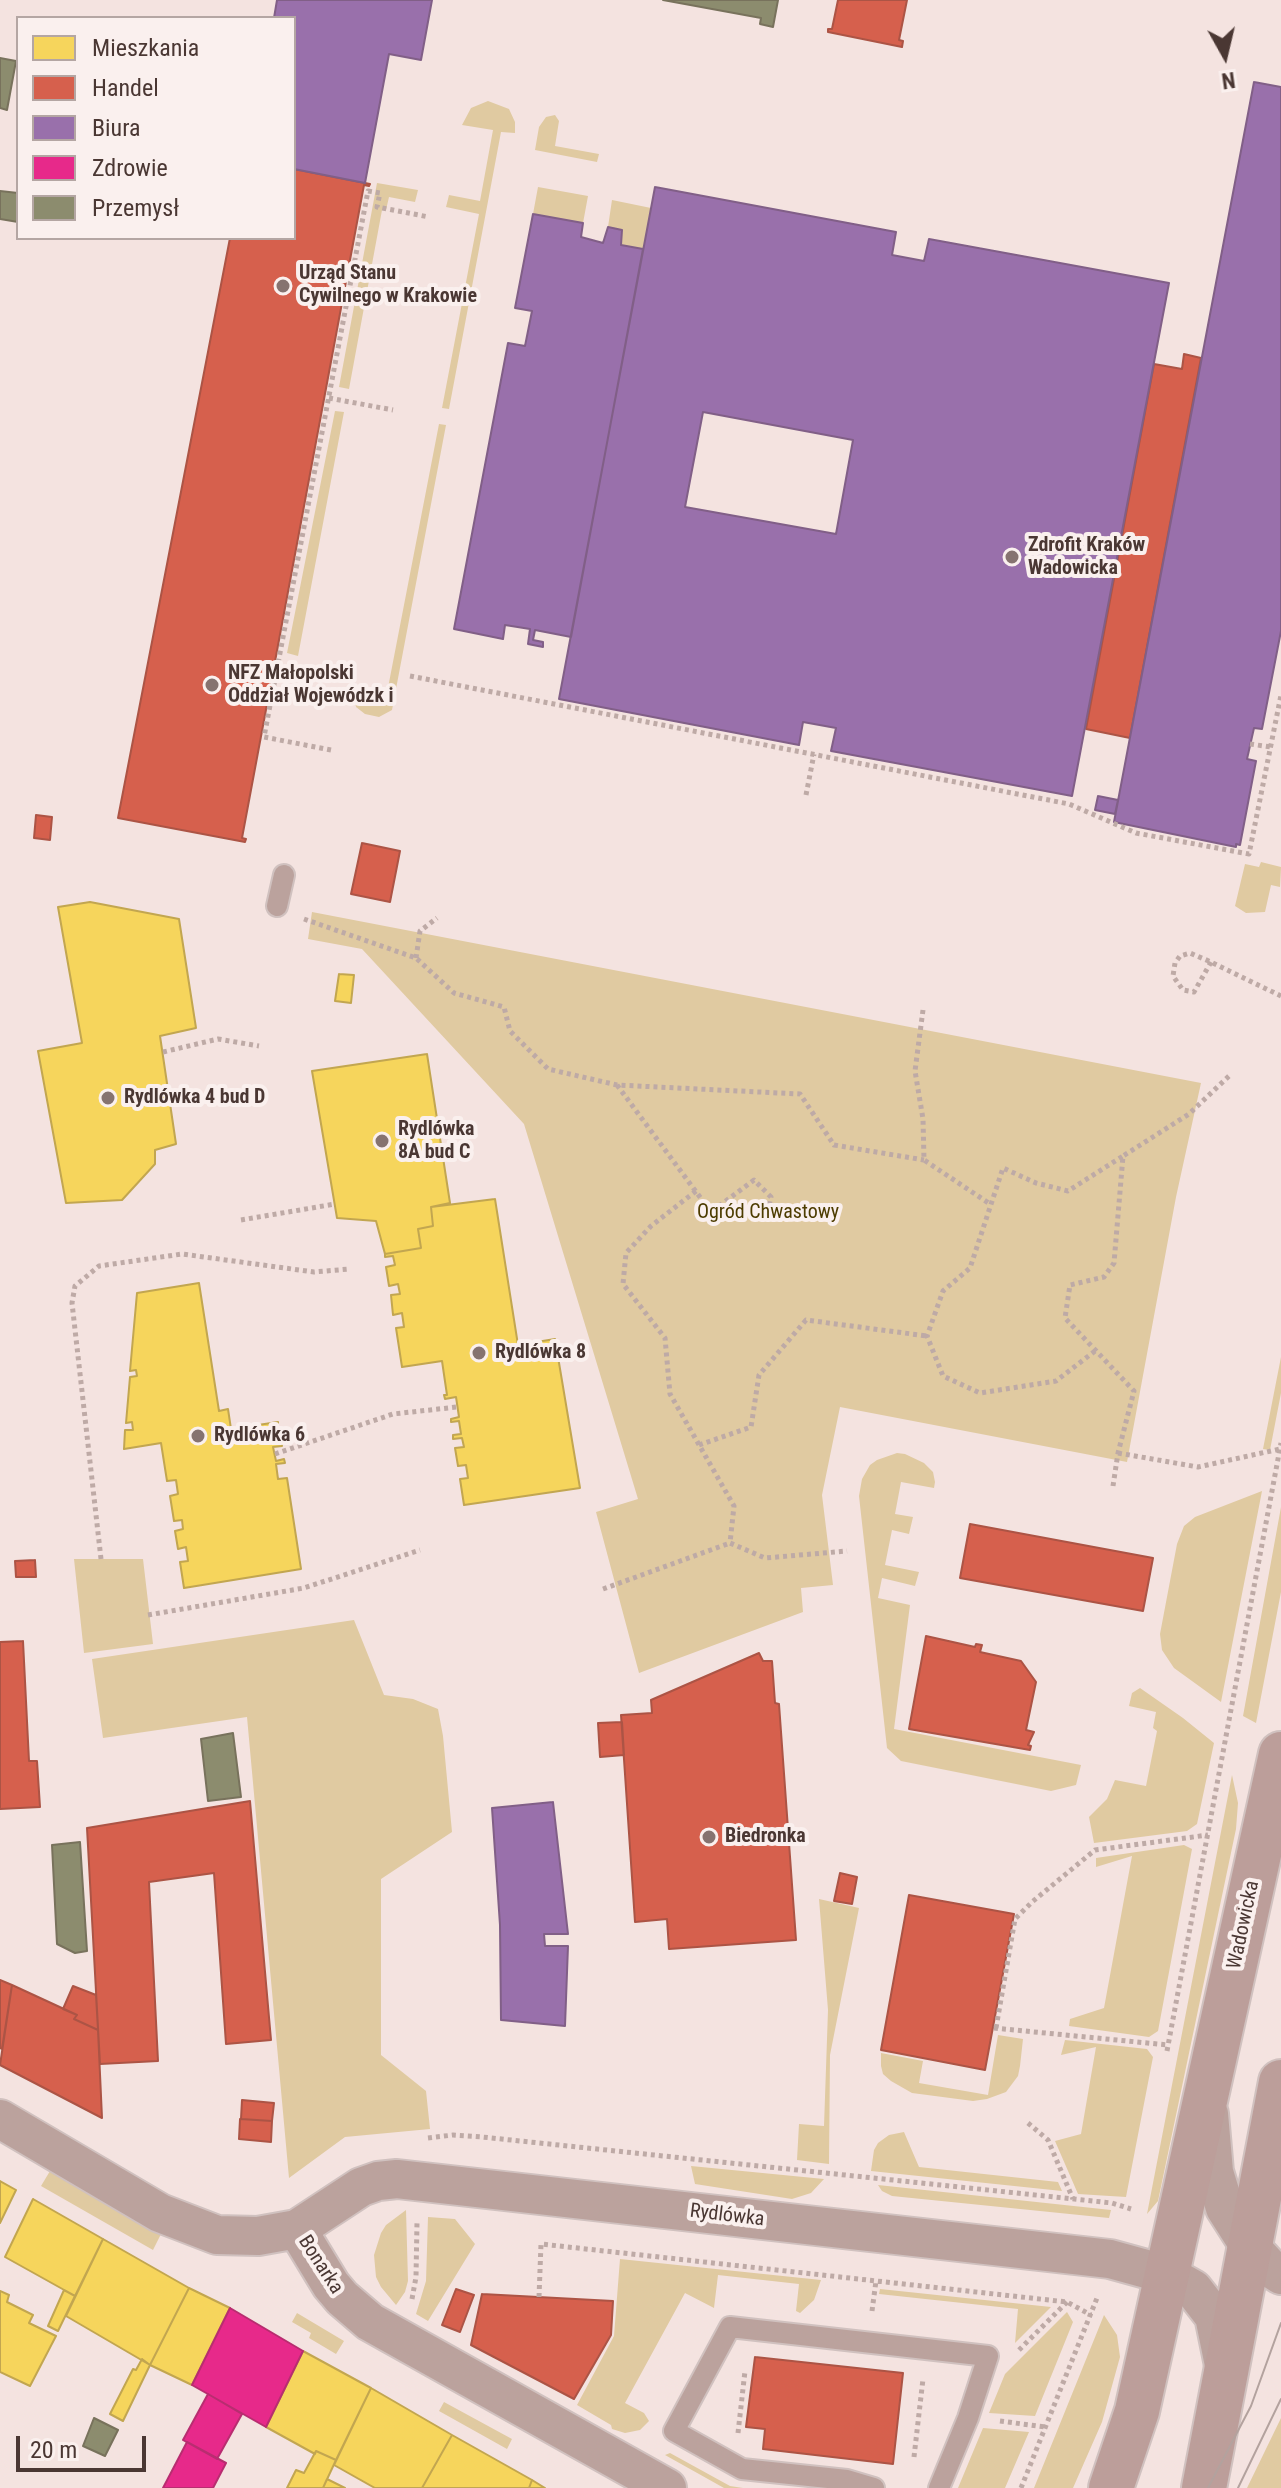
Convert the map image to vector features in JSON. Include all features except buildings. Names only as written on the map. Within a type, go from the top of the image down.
[{"type":"main road","name":"Wadowicka","points":[[1111,2488],[1137,2411],[1281,1754]]},
{"type":"main road","points":[[1204,2488],[1281,2082]]},
{"type":"street","name":"Wadowicka","points":[[1207,2095],[1214,2172],[1225,2208],[1248,2244]]},
{"type":"street","name":"Bonarka","points":[[0,2119],[160,2213],[217,2235],[258,2236],[297,2229],[331,2285],[370,2322],[667,2488]]},
{"type":"street","name":"Rydlówka","points":[[297,2229],[361,2187],[397,2179],[1110,2259],[1168,2275]]},
{"type":"street","points":[[1248,2244],[1270,2268],[1281,2275]]},
{"type":"street","points":[[1168,2275],[1193,2289],[1214,2316],[1226,2376]]},
{"type":"lane","points":[[277,906],[284,875]]},
{"type":"lane","points":[[874,2488],[847,2480],[742,2469],[674,2431],[730,2327],[988,2356],[968,2418],[939,2488]]},
{"type":"path","points":[[331,750],[264,737],[368,191],[380,193],[377,207],[429,217]]},
{"type":"path","points":[[329,398],[393,410]]},
{"type":"path","points":[[277,668],[343,676]]},
{"type":"path","points":[[410,676],[1069,804],[1136,833],[1249,854],[1281,695]]},
{"type":"path","points":[[1250,744],[1271,747]]},
{"type":"path","points":[[806,795],[814,754]]},
{"type":"path","points":[[300,918],[416,958],[454,993],[504,1007],[510,1031],[548,1069],[617,1085],[800,1094],[834,1145],[924,1160],[990,1204]]},
{"type":"path","points":[[416,958],[420,931],[437,918]]},
{"type":"path","points":[[1211,962],[1194,992],[1183,990],[1173,976],[1175,963],[1180,956],[1190,953],[1211,962],[1281,996]]},
{"type":"path","points":[[923,1010],[915,1071],[923,1119],[924,1160]]},
{"type":"path","points":[[163,1052],[218,1039],[259,1046]]},
{"type":"path","points":[[1095,1351],[1056,1381],[980,1393],[943,1376],[927,1336],[943,1291],[970,1268],[1003,1168],[1036,1183],[1068,1191],[1189,1114],[1230,1075]]},
{"type":"path","points":[[617,1085],[711,1212],[754,1180],[771,1197],[766,1219]]},
{"type":"path","points":[[1113,1486],[1134,1391],[1065,1318],[1070,1285],[1104,1277],[1114,1263],[1123,1156]]},
{"type":"path","points":[[696,1191],[651,1226],[626,1253],[623,1284],[665,1338],[670,1394],[734,1506],[730,1543]]},
{"type":"path","points":[[241,1220],[335,1204]]},
{"type":"path","points":[[101,1559],[72,1303],[75,1286],[99,1266],[182,1254],[314,1272],[349,1269]]},
{"type":"path","points":[[699,1445],[751,1427],[759,1375],[806,1320],[927,1336]]},
{"type":"path","points":[[275,1454],[393,1414],[457,1407]]},
{"type":"path","points":[[1118,1453],[1198,1467],[1280,1446],[1165,2060]]},
{"type":"path","points":[[603,1589],[730,1543],[765,1558],[847,1551]]},
{"type":"path","points":[[148,1615],[304,1588],[420,1550]]},
{"type":"path","points":[[1168,2045],[994,2028],[1015,1919],[1032,1902],[1095,1850],[1208,1835]]},
{"type":"path","points":[[1028,2123],[1048,2140],[1073,2199]]},
{"type":"path","points":[[1021,2488],[1091,2315],[1124,2221],[1138,2198]]},
{"type":"path","points":[[411,2303],[415,2290],[417,2219]]},
{"type":"path","points":[[539,2297],[541,2244],[1067,2302],[1091,2315]]},
{"type":"path","points":[[988,2356],[1015,2354],[1067,2302]]},
{"type":"path","points":[[746,2359],[738,2437],[746,2438]]},
{"type":"path","points":[[913,2471],[924,2370]]},
{"type":"green space","points":[[488,101],[509,109],[515,122],[515,133],[501,132],[449,409],[442,408],[479,214],[446,207],[449,195],[480,201],[493,130],[462,125],[471,108]]},
{"type":"green space","points":[[555,115],[559,121],[555,146],[599,154],[597,162],[535,150],[539,127],[546,117]]},
{"type":"green space","points":[[377,183],[418,190],[415,202],[389,197],[386,210],[382,210],[349,389],[339,387]]},
{"type":"green space","points":[[538,187],[588,196],[583,223],[533,214]]},
{"type":"green space","points":[[612,200],[651,208],[643,249],[621,245],[622,231],[608,227]]},
{"type":"green space","points":[[335,411],[344,412],[298,656],[287,653]]},
{"type":"green space","points":[[439,424],[446,425],[392,710],[379,717],[365,714],[356,707],[358,695],[386,698]]},
{"type":"green space","points":[[1261,862],[1281,867],[1280,887],[1271,885],[1265,912],[1246,913],[1235,906],[1245,864],[1259,867]]},
{"type":"green space","name":"Ogród Chwastowy","points":[[312,912],[1201,1083],[1176,1197],[1127,1462],[840,1407],[822,1495],[833,1585],[801,1588],[803,1612],[639,1673],[596,1512],[638,1499],[524,1124],[362,949],[308,939]]},
{"type":"green space","points":[[1281,1357],[1281,1393],[1270,1450],[1263,1449]]},
{"type":"green space","points":[[897,1453],[924,1463],[933,1472],[935,1482],[934,1488],[901,1482],[895,1514],[913,1517],[909,1534],[892,1530],[885,1565],[919,1572],[915,1586],[882,1578],[878,1598],[910,1605],[894,1729],[1081,1765],[1076,1785],[1051,1791],[901,1761],[887,1748],[859,1496],[862,1479],[870,1465]]},
{"type":"green space","points":[[1262,1491],[1221,1702],[1174,1668],[1162,1650],[1160,1634],[1177,1544],[1184,1526],[1195,1517]]},
{"type":"green space","points":[[1281,1507],[1281,1592],[1256,1723],[1243,1716]]},
{"type":"green space","points":[[74,1559],[143,1559],[153,1644],[84,1653]]},
{"type":"green space","points":[[354,1620],[384,1695],[413,1699],[438,1709],[443,1736],[452,1832],[381,1879],[381,2055],[426,2091],[430,2129],[345,2137],[289,2178],[247,1717],[103,1738],[92,1659]]},
{"type":"green space","points":[[1140,1688],[1214,1743],[1197,1824],[1187,1831],[1094,1843],[1089,1817],[1107,1799],[1115,1780],[1146,1786],[1157,1731],[1153,1728],[1156,1712],[1129,1706],[1132,1693]]},
{"type":"green space","points":[[1232,1775],[1238,1803],[1236,1829],[1158,2201],[1147,2214]]},
{"type":"green space","points":[[1184,1845],[1192,1849],[1158,2031],[1149,2037],[1069,2026],[1070,2019],[1104,2008],[1132,1856],[1096,1867],[1096,1858]]},
{"type":"green space","points":[[819,1899],[859,1908],[830,2055],[829,2164],[797,2160],[799,2124],[824,2126],[828,2010]]},
{"type":"green space","points":[[998,2035],[1023,2039],[1020,2066],[1018,2076],[1006,2092],[987,2099],[973,2101],[912,2093],[883,2074],[881,2053],[923,2061],[919,2083],[988,2095]]},
{"type":"green space","points":[[1065,2040],[1147,2049],[1153,2057],[1126,2197],[1078,2194],[1055,2141],[1081,2134],[1096,2047],[1061,2055]]},
{"type":"green space","points":[[904,2132],[919,2167],[1058,2182],[1062,2191],[871,2171],[878,2143],[889,2135]]},
{"type":"green space","points":[[691,2166],[824,2179],[811,2193],[792,2199],[695,2184]]},
{"type":"green space","points":[[50,2171],[161,2234],[153,2250],[41,2186]]},
{"type":"green space","points":[[878,2185],[1111,2210],[1109,2218],[892,2196]]},
{"type":"green space","points":[[406,2210],[408,2281],[396,2305],[376,2277],[374,2255],[386,2225]]},
{"type":"green space","points":[[428,2217],[455,2219],[475,2244],[428,2321],[416,2314],[426,2281]]},
{"type":"green space","points":[[620,2259],[821,2280],[814,2300],[800,2313],[796,2311],[799,2284],[718,2275],[714,2308],[685,2293],[625,2403],[644,2413],[649,2421],[640,2430],[625,2433],[612,2429],[611,2425],[577,2405],[614,2336]]},
{"type":"green space","points":[[880,2289],[1051,2307],[1015,2343],[1018,2309],[879,2294]]},
{"type":"green space","points":[[1067,2312],[1073,2322],[1035,2416],[989,2413],[1005,2374]]},
{"type":"green space","points":[[297,2313],[344,2341],[336,2354],[309,2338],[311,2333],[292,2322]]},
{"type":"green space","points":[[1104,2315],[1117,2335],[1120,2357],[1102,2422],[1073,2488],[1034,2488]]},
{"type":"green space","points":[[444,2402],[512,2439],[507,2449],[439,2411]]},
{"type":"green space","points":[[1281,2418],[1281,2488],[1247,2488]]},
{"type":"green space","points":[[983,2428],[1029,2432],[1005,2488],[958,2488]]},
{"type":"green space","points":[[670,2453],[730,2486],[743,2488],[724,2488],[665,2455]]},
{"type":"tram line","points":[[1208,2488],[1251,2406],[1281,2323]]},
{"type":"tram line","points":[[1238,2488],[1281,2399]]},
{"type":"place","name":"Urząd Stanu Cywilnego w Krakowie","points":[[283,286]]},
{"type":"place","name":"Zdrofit Kraków Wadowicka","points":[[1012,557]]},
{"type":"place","name":"NFZ Małopolski Oddział Wojewódzk i","points":[[212,685]]},
{"type":"place","name":"Rydlówka 4 bud D","points":[[108,1098]]},
{"type":"place","name":"Rydlówka 8A bud C","points":[[382,1141]]},
{"type":"place","name":"Rydlówka 8","points":[[479,1353]]},
{"type":"place","name":"Rydlówka 6","points":[[198,1436]]},
{"type":"place","name":"Biedronka","points":[[709,1837]]}]
